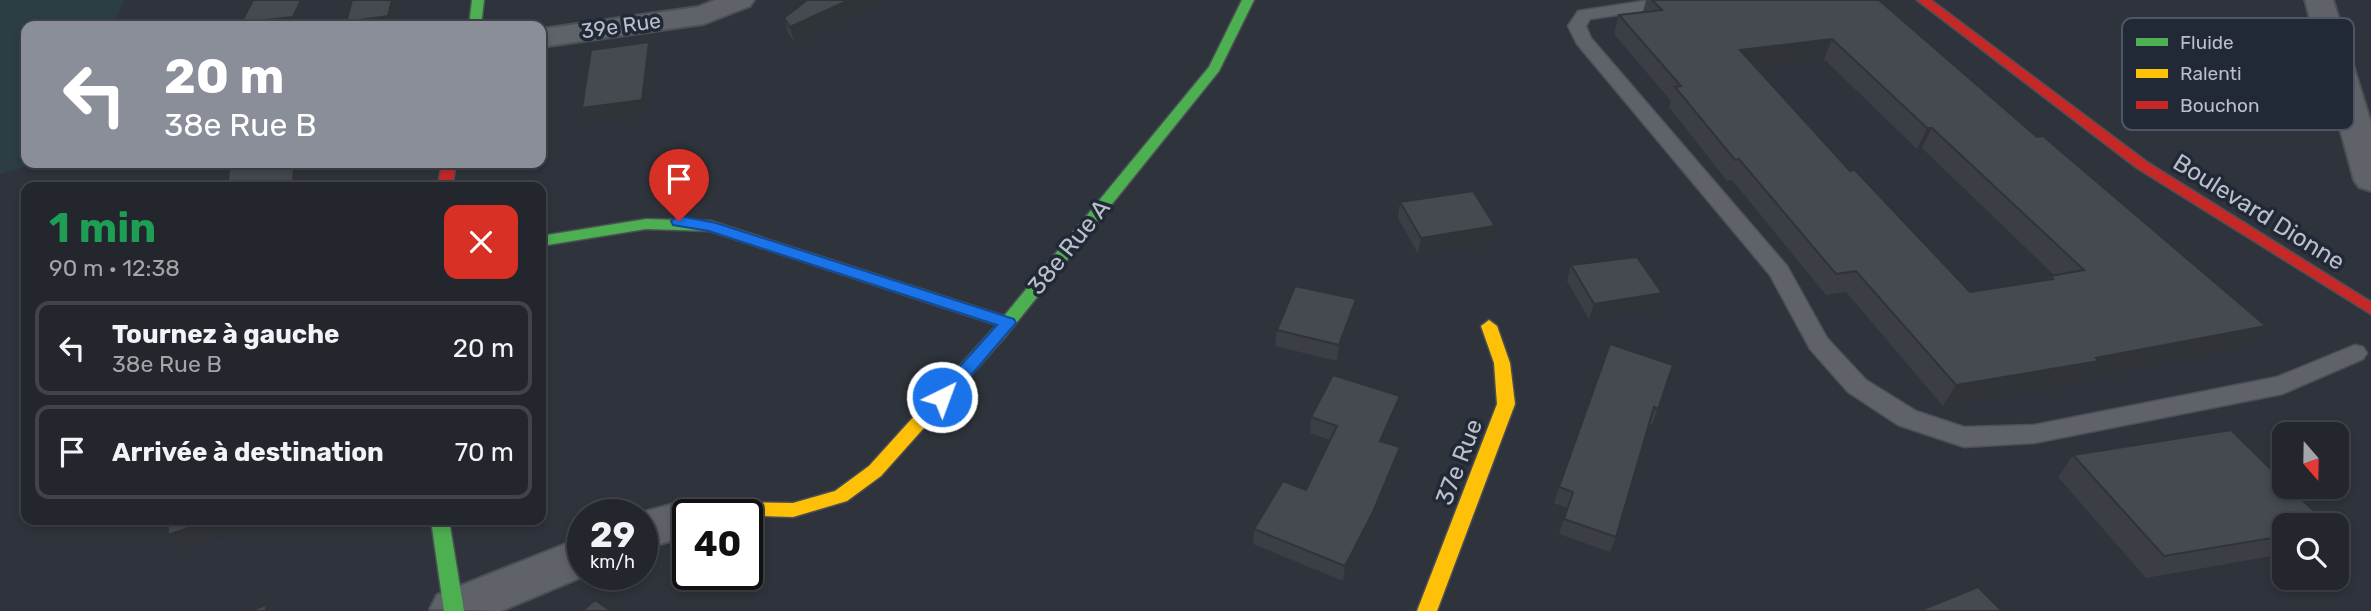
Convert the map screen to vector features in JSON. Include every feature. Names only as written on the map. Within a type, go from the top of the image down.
[{"type":"street","points":[[476,21],[478,0]]},
{"type":"street","name":"39e Rue","points":[[546,37],[704,15],[740,0]]},
{"type":"street","name":"38e Rue A","points":[[763,509],[793,510],[841,496],[875,471],[1008,323],[1215,68],[1248,0]]},
{"type":"street","name":"Boulevard Dionne","points":[[1923,0],[2142,165],[2371,309]]},
{"type":"street","points":[[2319,0],[2324,18]]},
{"type":"street","points":[[2354,121],[2371,180]]},
{"type":"street","points":[[546,240],[646,222],[679,221],[711,226],[1008,323]]},
{"type":"street","name":"37e Rue","points":[[1427,611],[1506,404],[1502,363],[1489,326]]},
{"type":"street","points":[[441,525],[454,610],[567,563]]},
{"type":"lane","points":[[1685,0],[1584,15],[1577,26],[1583,40],[1779,271],[1818,343],[1857,386],[1907,418],[1964,438],[2034,434],[2282,385],[2355,353]]},
{"type":"shaded area","points":[[0,0],[124,0],[115,21],[21,21],[21,168],[0,174]]},
{"type":"building","points":[[253,0],[301,0],[293,17],[242,21]]},
{"type":"building","points":[[352,0],[392,0],[388,16],[346,21]]},
{"type":"building","points":[[807,0],[849,0],[790,27],[784,18]]},
{"type":"building","points":[[1652,0],[1879,0],[2037,137],[2043,136],[2266,326],[2096,358],[2099,361],[1956,385],[1856,271],[1836,274],[1739,159],[1735,160],[1675,87],[1681,86],[1619,15],[1662,10]],"holes":[[[1832,39],[1927,128],[1932,128],[2084,270],[2050,276],[2053,279],[1970,292],[1855,170],[1850,171],[1740,50]]]},
{"type":"building","points":[[649,42],[642,100],[582,108],[591,50]]},
{"type":"building","points":[[229,168],[294,168],[293,182],[228,182]]},
{"type":"building","points":[[1473,191],[1495,226],[1421,238],[1400,202]]},
{"type":"building","points":[[1637,257],[1662,293],[1594,304],[1571,265]]},
{"type":"building","points":[[1295,286],[1356,299],[1339,345],[1277,330]]},
{"type":"building","points":[[1610,344],[1673,365],[1658,409],[1654,407],[1616,537],[1564,519],[1573,492],[1559,487]]},
{"type":"building","points":[[1333,375],[1400,396],[1380,441],[1400,447],[1373,512],[1345,566],[1254,529],[1283,481],[1306,490],[1337,426],[1311,417]]},
{"type":"building","points":[[2231,430],[2272,470],[2272,499],[2301,499],[2316,513],[2272,513],[2272,538],[2164,556],[2073,455]]},
{"type":"building","points":[[168,525],[197,525],[168,535]]},
{"type":"building","points":[[1978,587],[2002,611],[1919,611]]},
{"type":"building","points":[[595,600],[611,611],[582,611]]},
{"type":"building","points":[[266,605],[266,611],[250,611]]},
{"type":"traffic: fast","points":[[476,21],[478,0]]},
{"type":"traffic: fast","points":[[999,333],[1215,68],[1248,0]]},
{"type":"traffic: fast","points":[[546,240],[646,224],[711,226],[1008,323]]},
{"type":"traffic: fast","points":[[441,525],[454,611]]},
{"type":"traffic: slow","points":[[1427,611],[1506,404],[1502,363],[1489,326]]},
{"type":"traffic: slow","points":[[763,509],[793,510],[841,496],[875,471],[999,333]]},
{"type":"traffic: jam","points":[[1923,0],[2142,165],[2371,309]]},
{"type":"traffic: jam","points":[[446,182],[448,168]]},
{"type":"route","points":[[679,221],[711,226],[1008,323],[942,397]]}]
